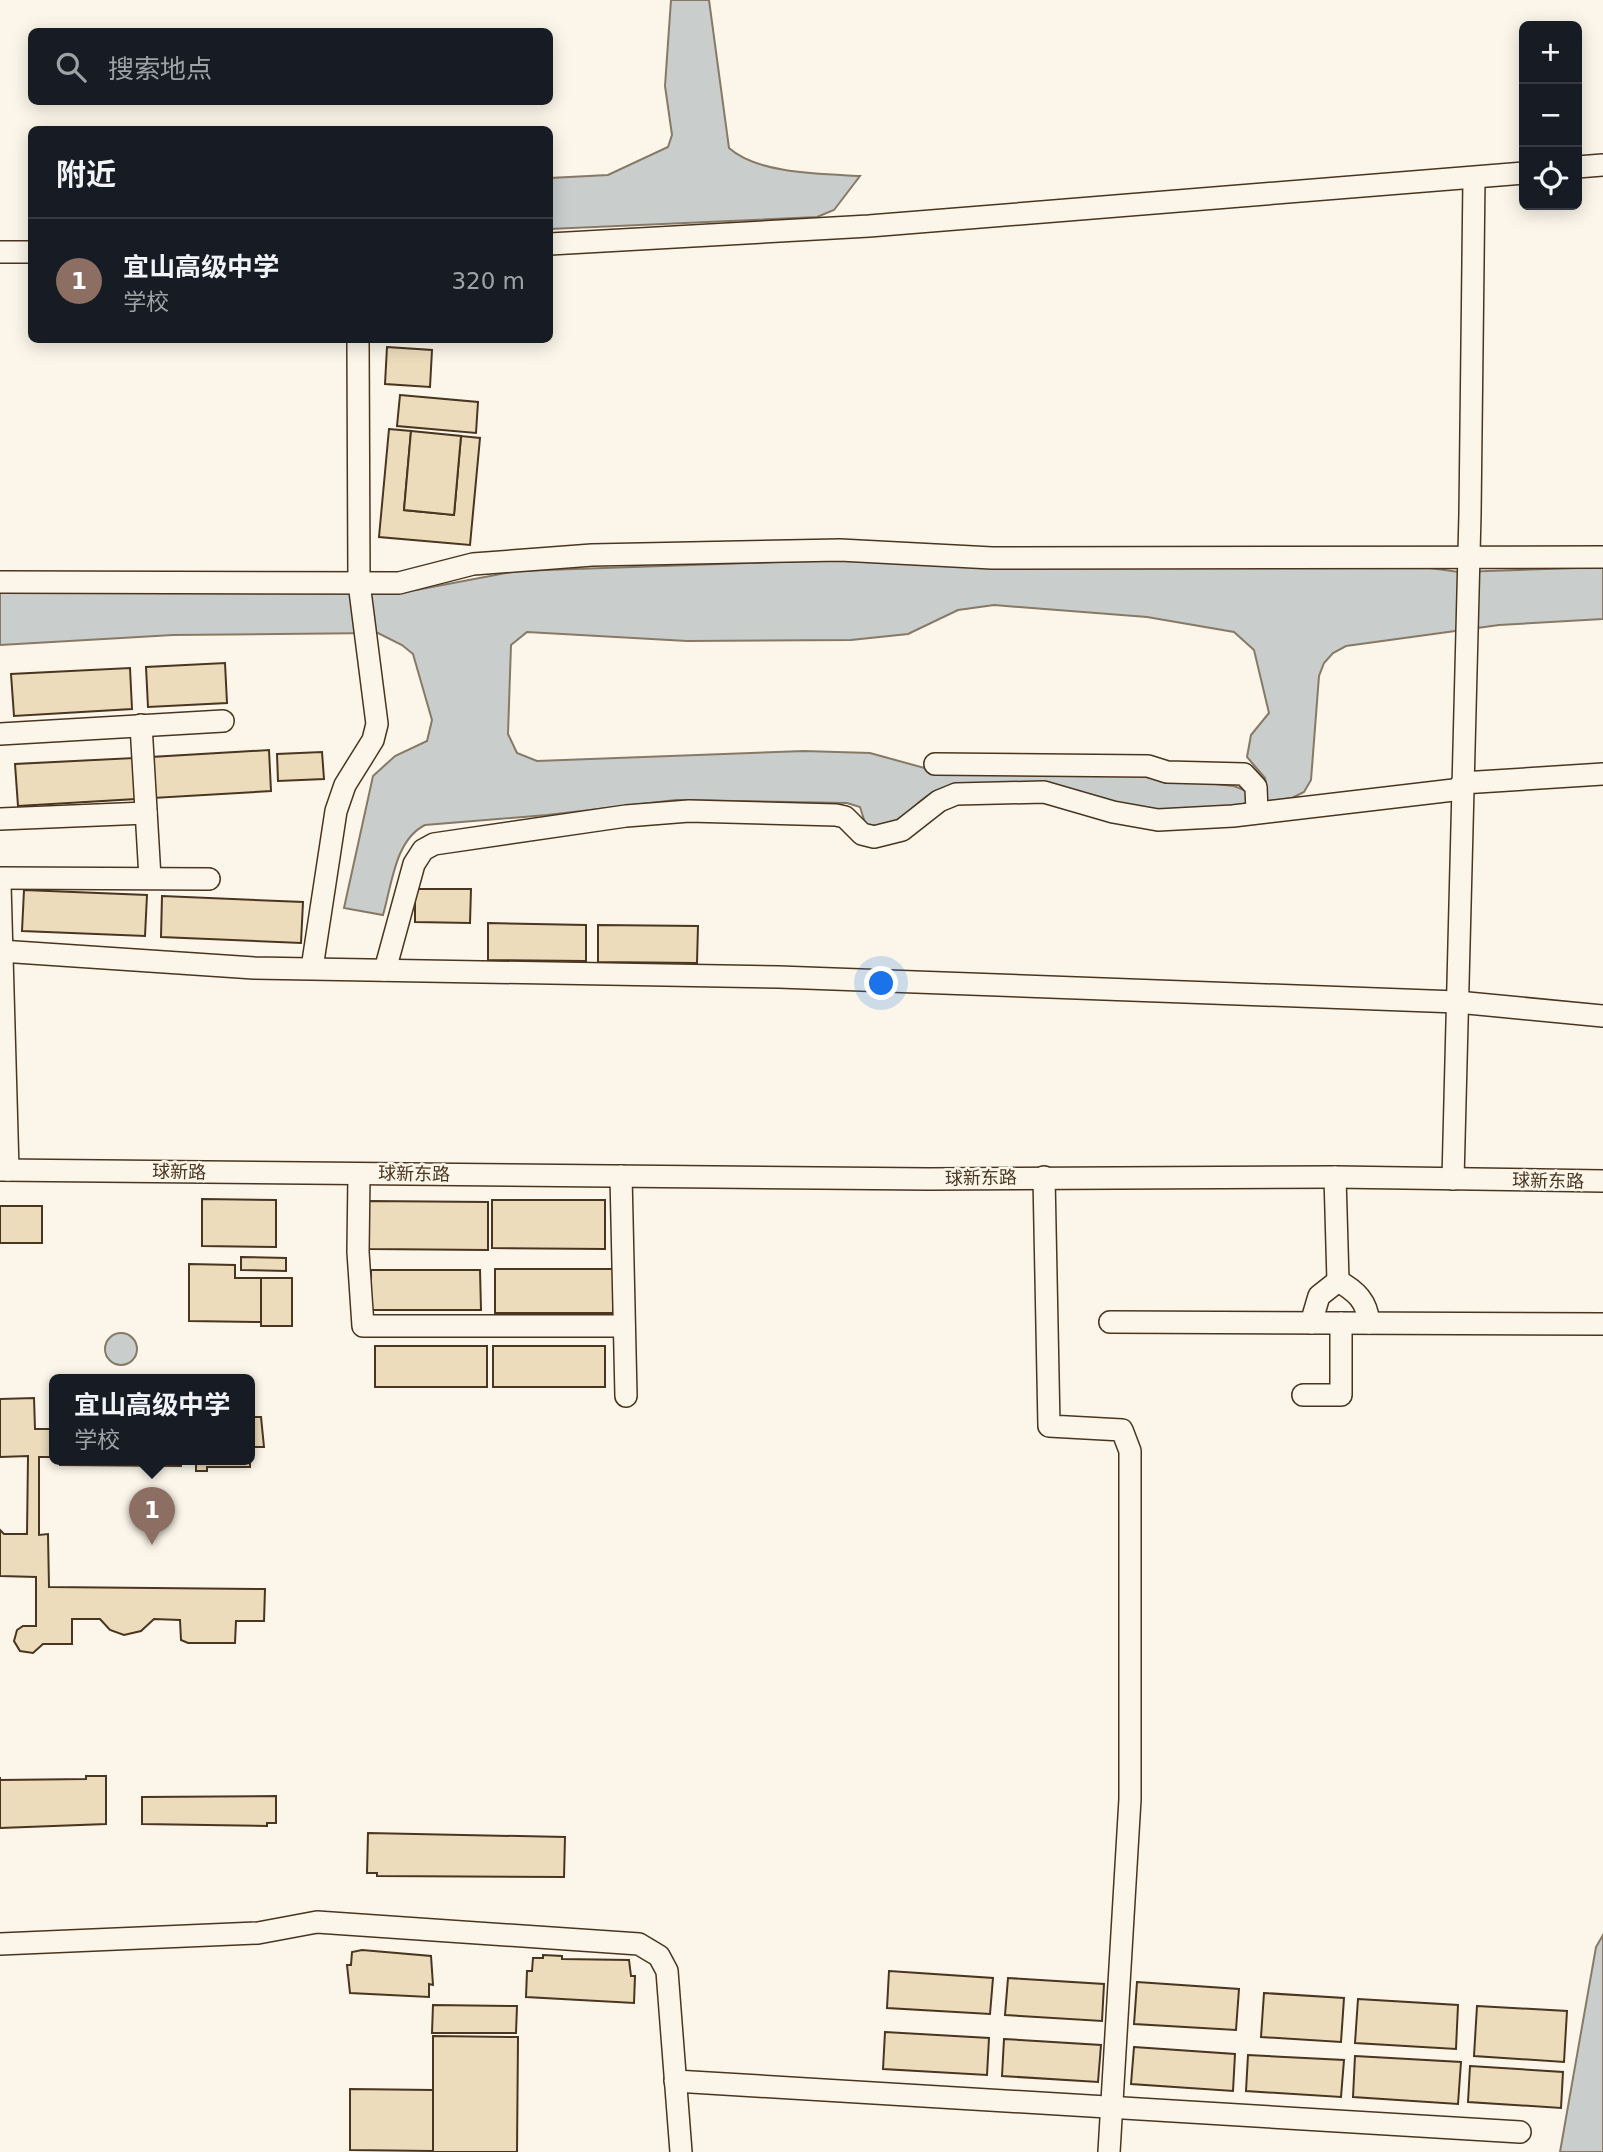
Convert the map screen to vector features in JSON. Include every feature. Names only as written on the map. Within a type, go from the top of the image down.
[{"type":"street","points":[[1582,167],[1603,165]]},
{"type":"street","points":[[553,244],[883,225],[1519,174]]},
{"type":"street","points":[[1453,1179],[1474,178]]},
{"type":"street","points":[[0,252],[28,251]]},
{"type":"street","points":[[312,968],[336,811],[345,785],[376,732],[359,586],[358,343]]},
{"type":"street","points":[[0,582],[359,586],[399,583],[473,564],[606,555],[840,550],[992,558],[1468,562],[1603,557]]},
{"type":"street","points":[[0,734],[223,721]]},
{"type":"street","points":[[141,725],[150,878]]},
{"type":"street","points":[[935,764],[1147,766],[1167,772],[1244,774],[1256,801]]},
{"type":"street","points":[[384,970],[414,864],[423,850],[434,844],[626,816],[690,811],[836,815],[845,817],[862,834],[874,837],[902,830],[939,801],[956,794],[1044,792],[1113,812],[1158,820],[1256,801],[1603,774]]},
{"type":"street","points":[[0,819],[146,813]]},
{"type":"street","points":[[0,878],[209,879]]},
{"type":"street","points":[[0,884],[4,1170]]},
{"type":"street","points":[[1,951],[312,968],[779,977],[1457,1002],[1603,1016]]},
{"type":"street","name":"球新路","points":[[4,1170],[359,1174]]},
{"type":"street","points":[[359,1174],[358,1252],[363,1326],[624,1326]]},
{"type":"street","name":"球新东路","points":[[359,1174],[1335,1177],[1603,1181]]},
{"type":"street","points":[[621,1176],[626,1396]]},
{"type":"street","points":[[1044,1177],[1049,1426],[1122,1430],[1130,1451],[1130,1799],[1109,2152]]},
{"type":"street","points":[[1335,1177],[1338,1281]]},
{"type":"street","points":[[1311,1322],[1318,1296],[1338,1281]]},
{"type":"street","points":[[1338,1281],[1359,1296],[1368,1312],[1369,1323]]},
{"type":"street","points":[[1110,1322],[1603,1324]]},
{"type":"street","points":[[1303,1395],[1341,1395],[1341,1323]]},
{"type":"street","points":[[0,1944],[258,1933],[317,1922],[639,1944],[659,1956],[667,1971],[681,2152]]},
{"type":"street","points":[[675,2081],[1520,2132]]},
{"type":"shaded area","points":[[671,0],[709,0],[729,148],[741,157],[773,168],[860,176],[834,210],[817,217],[553,229],[553,178],[608,175],[668,147],[672,135],[665,86]]},
{"type":"shaded area","points":[[867,559],[972,567],[1430,568],[1459,572],[1603,567],[1603,619],[1499,625],[1346,646],[1333,653],[1324,663],[1319,676],[1311,780],[1304,792],[1292,798],[1173,814],[937,790],[896,821],[877,827],[866,826],[860,807],[847,803],[676,800],[547,815],[425,825],[407,841],[401,852],[383,915],[344,908],[373,776],[395,756],[427,741],[432,720],[413,654],[402,645],[378,633],[173,635],[0,645],[0,590],[378,593],[416,590],[517,571]],"holes":[[[994,605],[1147,617],[1234,632],[1254,650],[1269,713],[1251,735],[1247,757],[1265,778],[1267,789],[1244,790],[1234,786],[1108,773],[939,772],[870,753],[804,751],[537,761],[517,753],[508,734],[511,645],[527,632],[687,641],[851,640],[908,634],[958,610]]]},
{"type":"shaded area","points":[[121,1333],[132,1338],[137,1349],[132,1360],[121,1365],[110,1360],[105,1349],[110,1338]]},
{"type":"shaded area","points":[[1603,1935],[1603,2152],[1560,2152],[1596,1947]]},
{"type":"building","points":[[387,347],[432,350],[430,387],[385,384]]},
{"type":"building","points":[[400,395],[478,402],[476,433],[397,426]]},
{"type":"building","points":[[389,429],[411,431],[404,510],[454,515],[461,436],[480,438],[470,545],[379,537]]},
{"type":"building","points":[[411,431],[461,436],[454,515],[404,510]]},
{"type":"building","points":[[225,663],[227,703],[148,707],[146,667]]},
{"type":"building","points":[[130,668],[132,709],[14,716],[11,674]]},
{"type":"building","points":[[269,750],[271,791],[153,798],[151,757]]},
{"type":"building","points":[[322,752],[324,779],[278,781],[277,754]]},
{"type":"building","points":[[134,758],[136,799],[18,806],[15,764]]},
{"type":"building","points":[[415,889],[471,889],[470,923],[415,922]]},
{"type":"building","points":[[24,890],[147,895],[145,936],[22,931]]},
{"type":"building","points":[[162,896],[303,902],[301,943],[161,937]]},
{"type":"building","points":[[488,923],[586,925],[586,961],[488,960]]},
{"type":"building","points":[[598,925],[698,926],[697,963],[598,962]]},
{"type":"building","points":[[202,1199],[276,1200],[276,1247],[202,1246]]},
{"type":"building","points":[[492,1200],[605,1200],[605,1249],[492,1248]]},
{"type":"building","points":[[368,1201],[488,1202],[488,1250],[368,1249]]},
{"type":"building","points":[[0,1206],[42,1206],[42,1243],[0,1243]]},
{"type":"building","points":[[241,1257],[286,1258],[286,1271],[241,1270]]},
{"type":"building","points":[[189,1264],[235,1265],[235,1278],[261,1278],[261,1322],[189,1321]]},
{"type":"building","points":[[495,1269],[613,1269],[613,1313],[495,1313]]},
{"type":"building","points":[[371,1270],[480,1270],[481,1310],[371,1310]]},
{"type":"building","points":[[261,1278],[292,1278],[292,1326],[261,1326]]},
{"type":"building","points":[[375,1346],[487,1346],[487,1387],[375,1387]]},
{"type":"building","points":[[493,1346],[605,1346],[605,1387],[493,1387]]},
{"type":"building","points":[[34,1398],[35,1429],[49,1429],[49,1457],[39,1457],[39,1535],[48,1534],[49,1587],[265,1589],[264,1621],[236,1621],[235,1643],[188,1643],[181,1640],[180,1620],[154,1619],[141,1631],[124,1635],[110,1630],[100,1619],[72,1619],[72,1644],[43,1644],[33,1653],[20,1651],[14,1641],[17,1630],[23,1626],[36,1626],[36,1577],[0,1576],[0,1530],[4,1534],[27,1534],[28,1456],[0,1457],[0,1399]]},
{"type":"building","points":[[255,1417],[261,1417],[264,1447],[255,1447]]},
{"type":"building","points":[[60,1465],[181,1465],[181,1466]]},
{"type":"building","points":[[196,1465],[250,1465],[207,1467],[207,1471],[196,1471]]},
{"type":"building","points":[[86,1776],[106,1776],[106,1824],[0,1828],[0,1780],[86,1779]]},
{"type":"building","points":[[276,1796],[276,1823],[267,1823],[267,1826],[142,1824],[142,1797]]},
{"type":"building","points":[[368,1833],[565,1837],[564,1877],[377,1876],[377,1873],[367,1873]]},
{"type":"building","points":[[362,1950],[431,1956],[433,1985],[429,1984],[429,1997],[350,1993],[347,1965],[351,1965],[352,1952]]},
{"type":"building","points":[[543,1955],[562,1956],[562,1959],[629,1960],[631,1976],[635,1976],[634,2003],[526,1997],[527,1971],[532,1971],[533,1958],[543,1958]]},
{"type":"building","points":[[889,1971],[993,1978],[990,2014],[887,2008]]},
{"type":"building","points":[[1008,1978],[1104,1984],[1102,2021],[1005,2015]]},
{"type":"building","points":[[1137,1982],[1239,1989],[1236,2030],[1134,2024]]},
{"type":"building","points":[[1264,1993],[1344,1998],[1341,2042],[1261,2037]]},
{"type":"building","points":[[1358,1999],[1458,2005],[1456,2049],[1355,2043]]},
{"type":"building","points":[[433,2005],[517,2006],[516,2033],[432,2033]]},
{"type":"building","points":[[1477,2006],[1567,2011],[1564,2062],[1474,2056]]},
{"type":"building","points":[[885,2032],[989,2038],[987,2075],[883,2069]]},
{"type":"building","points":[[433,2036],[518,2037],[517,2152],[433,2152]]},
{"type":"building","points":[[1004,2039],[1101,2045],[1098,2082],[1002,2076]]},
{"type":"building","points":[[1134,2047],[1235,2054],[1233,2091],[1131,2084]]},
{"type":"building","points":[[1248,2055],[1344,2060],[1341,2097],[1246,2091]]},
{"type":"building","points":[[1355,2056],[1461,2062],[1458,2104],[1353,2097]]},
{"type":"building","points":[[1470,2066],[1563,2072],[1561,2108],[1468,2102]]},
{"type":"building","points":[[350,2089],[433,2090],[433,2151],[350,2150]]},
{"type":"place","name":"宜山高级中学","points":[[152,1545]]}]
